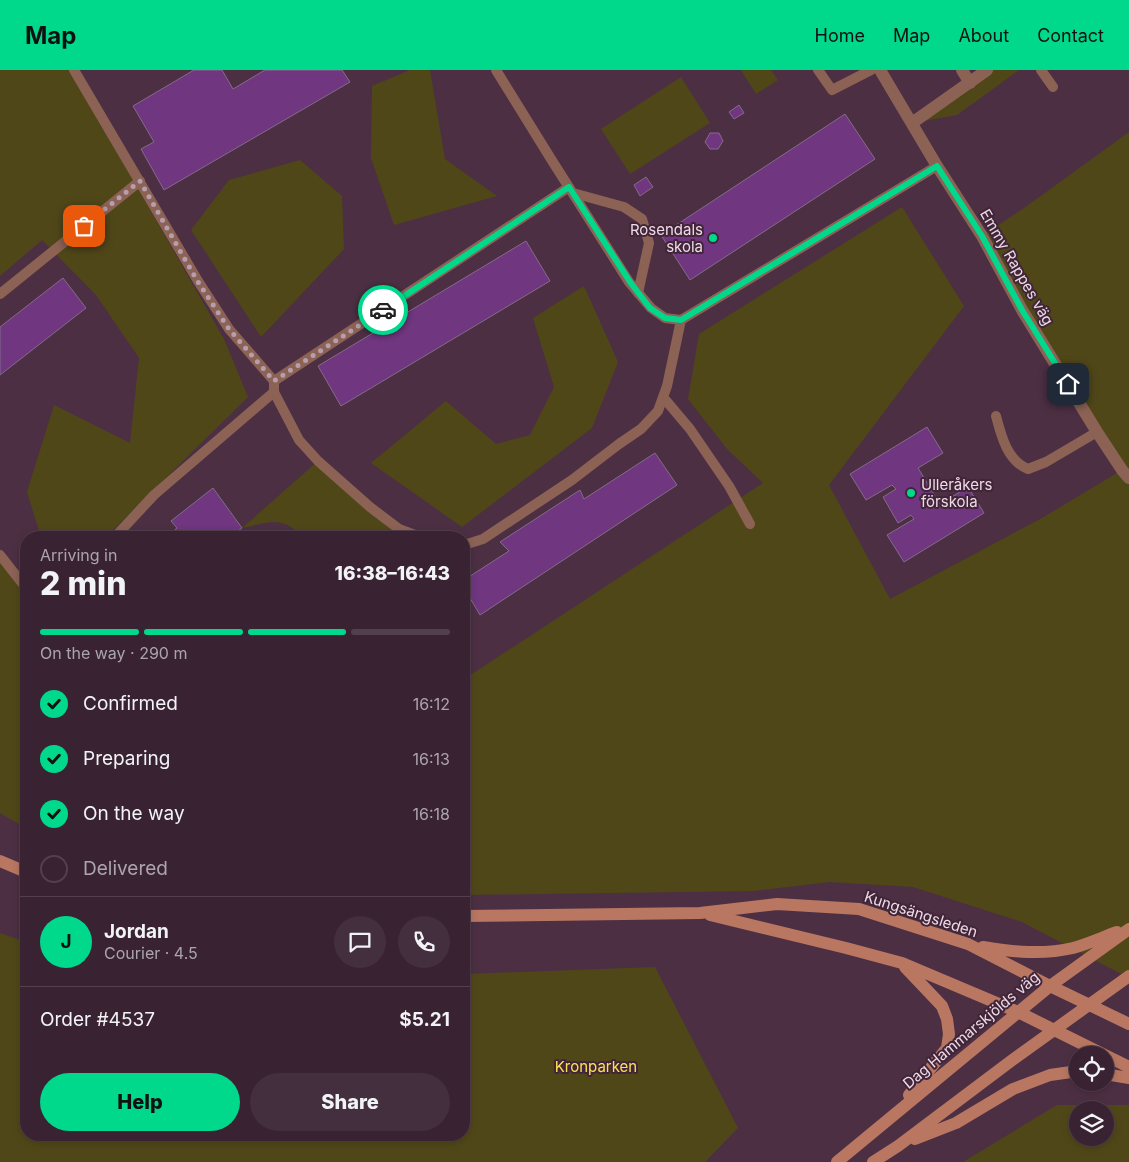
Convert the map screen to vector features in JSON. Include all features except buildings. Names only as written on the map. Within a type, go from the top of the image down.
[{"type":"main road","points":[[0,861],[20,869]]},
{"type":"main road","name":"Kungsängsleden","points":[[470,916],[700,913],[776,904],[859,909],[968,944],[1129,1024]]},
{"type":"main road","name":"Kungsängsleden","points":[[700,913],[902,963],[1018,1012],[1129,1066]]},
{"type":"main road","points":[[968,944],[1004,951],[1041,953],[1073,948],[1129,928]]},
{"type":"main road","name":"Dag Hammarskjölds väg","points":[[837,1162],[1050,986],[1129,928]]},
{"type":"main road","points":[[886,1122],[947,1048],[949,1034],[947,1019],[942,1006],[902,963]]},
{"type":"main road","points":[[872,1162],[898,1146],[1129,976]]},
{"type":"main road","points":[[898,1146],[956,1123],[1013,1089],[1050,1075],[1069,1072]]},
{"type":"main road","points":[[1114,1076],[1129,1078]]},
{"type":"street","name":"Emmy Rappes väg","points":[[880,70],[937,166],[982,236],[1022,310],[1097,432],[1129,478]]},
{"type":"street","points":[[962,70],[970,83]]},
{"type":"street","points":[[912,123],[987,70]]},
{"type":"lane","points":[[74,70],[198,282],[229,329],[274,386],[299,440],[318,462],[370,507],[404,531]]},
{"type":"lane","points":[[496,70],[630,282],[650,308],[665,318],[681,320],[937,166]]},
{"type":"lane","points":[[818,70],[832,90],[871,70]]},
{"type":"lane","points":[[1041,70],[1053,87]]},
{"type":"lane","points":[[0,294],[140,181]]},
{"type":"lane","points":[[571,190],[624,207],[642,219],[649,242],[638,293]]},
{"type":"lane","points":[[120,531],[154,494],[274,386],[571,190]]},
{"type":"lane","points":[[470,544],[483,539],[572,480],[641,429],[658,411],[667,386],[681,320]]},
{"type":"lane","points":[[663,397],[690,429],[729,486],[750,524]]},
{"type":"lane","points":[[996,416],[1001,437],[1008,452],[1022,467],[1028,469],[1046,462],[1097,432]]},
{"type":"lane","points":[[0,555],[20,580]]},
{"type":"green space","points":[[0,70],[70,70],[224,339],[248,397],[112,531],[39,531],[27,492],[54,405],[130,443],[139,358],[96,295],[42,240],[0,276]]},
{"type":"green space","points":[[410,70],[430,70],[445,159],[497,196],[394,225],[371,158],[372,86]]},
{"type":"green space","points":[[741,70],[771,70],[778,80],[756,94]]},
{"type":"green space","points":[[987,70],[1019,70],[957,115],[912,123]]},
{"type":"green space","points":[[681,77],[710,123],[630,174],[601,129]]},
{"type":"green space","points":[[1129,132],[1129,978],[1022,922],[913,887],[830,882],[754,891],[470,895],[470,675],[763,483],[727,449],[688,399],[699,334],[902,207],[964,306],[829,485],[890,599],[1042,518],[1122,470],[982,236]]},
{"type":"green space","points":[[300,160],[342,196],[344,249],[261,337],[191,230],[229,180]]},
{"type":"green space","points":[[584,286],[618,362],[592,428],[462,527],[371,463],[446,401],[496,444],[530,435],[554,387],[533,318]]},
{"type":"green space","points":[[318,461],[370,507],[412,531],[296,531],[288,525],[274,522],[242,528]]},
{"type":"green space","points":[[0,555],[20,580],[20,825],[0,813]]},
{"type":"green space","name":"Kronparken","points":[[0,933],[20,940],[20,1141],[470,1141],[470,974],[655,967],[738,1128],[705,1162],[0,1162]]},
{"type":"green space","points":[[1057,1105],[1069,1105],[1069,1146],[1114,1146],[1114,1105],[1129,1105],[1129,1162],[963,1162]]},
{"type":"way so far","points":[[84,226],[140,181],[198,282],[229,329],[274,381],[383,310]]},
{"type":"place","name":"Rosendals skola","points":[[713,238]]},
{"type":"place","name":"Ulleråkers förskola","points":[[911,493]]},
{"type":"route","points":[[383,310],[569,187],[630,282],[650,308],[665,318],[681,320],[937,166],[982,236],[1022,310],[1068,384]]}]
